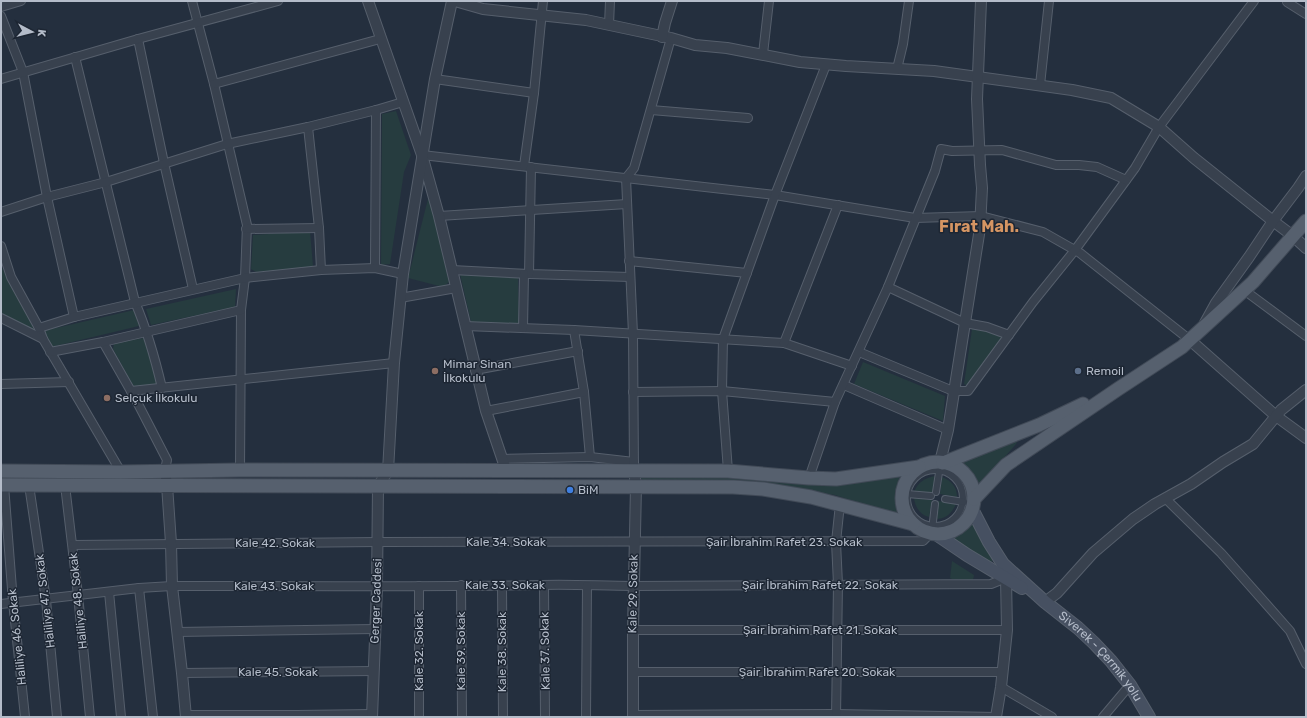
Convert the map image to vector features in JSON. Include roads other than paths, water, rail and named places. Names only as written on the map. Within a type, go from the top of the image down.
[{"type":"main road","points":[[970,504],[1006,465],[1182,347],[1253,282],[1306,222]]},
{"type":"main road","points":[[941,465],[1039,425],[1118,389]]},
{"type":"main road","points":[[1,471],[388,471],[504,465],[634,466],[728,470],[809,478],[836,479],[919,467],[926,464],[953,466],[962,471],[968,479],[972,489],[970,504],[965,521],[954,530],[946,533],[922,530],[913,524],[811,497],[763,489],[733,487],[636,486],[545,488],[2,485]]},
{"type":"main road","points":[[913,524],[904,508],[902,499],[906,481],[919,467]]},
{"type":"main road","name":"Siverek - Çermik yolu","points":[[970,504],[1003,564],[1094,643],[1130,685],[1149,717]]},
{"type":"main road","name":"Siverek - Çermik yolu","points":[[933,531],[967,555],[1045,602]]},
{"type":"street","points":[[1,7],[21,1]]},
{"type":"street","points":[[192,1],[214,84],[246,228],[245,278],[241,310],[240,470]]},
{"type":"street","points":[[1,79],[138,38],[269,2],[278,1]]},
{"type":"street","points":[[368,1],[422,155],[452,270],[475,370],[486,411],[504,465],[590,457],[634,466],[633,334],[626,178],[634,168],[651,110],[667,38],[665,23],[672,1]]},
{"type":"street","points":[[378,486],[388,471],[394,363],[403,274],[434,79],[453,1],[483,10],[586,20],[695,45],[727,48],[800,62],[934,72],[978,77],[1072,90],[1111,98],[1159,127],[1194,158],[1293,236],[1306,248]]},
{"type":"street","points":[[523,328],[530,211],[527,167],[543,1]]},
{"type":"street","points":[[608,25],[610,1]]},
{"type":"street","points":[[763,54],[769,1]]},
{"type":"street","points":[[897,69],[903,44],[909,1]]},
{"type":"street","points":[[907,494],[934,494],[948,430],[980,228],[982,188],[977,99],[981,1]]},
{"type":"street","points":[[1040,85],[1049,1]]},
{"type":"street","points":[[859,352],[953,391],[968,391],[1033,302],[1075,250],[1135,168],[1159,127],[1254,1]]},
{"type":"street","points":[[1287,2],[1306,14]]},
{"type":"street","points":[[1,16],[23,72],[46,197],[74,317]]},
{"type":"street","points":[[138,38],[164,163],[193,289]]},
{"type":"street","points":[[214,84],[380,38]]},
{"type":"street","points":[[75,57],[135,302],[157,365],[162,388]]},
{"type":"street","points":[[728,470],[722,391],[723,339],[775,195],[826,65]]},
{"type":"street","points":[[434,79],[534,93]]},
{"type":"street","points":[[1,212],[46,197],[106,182],[227,144],[308,127],[403,102]]},
{"type":"street","points":[[375,268],[376,110]]},
{"type":"street","points":[[651,110],[748,118]]},
{"type":"street","points":[[308,127],[319,228],[321,270]]},
{"type":"street","points":[[809,478],[835,402],[888,287],[935,171],[941,149],[952,151],[1002,150],[1056,165],[1096,167],[1126,180]]},
{"type":"street","points":[[422,155],[775,195],[915,218],[981,216],[1043,232],[1075,250],[1190,340],[1276,416],[1306,438]]},
{"type":"street","points":[[1201,330],[1216,303],[1306,176]]},
{"type":"street","points":[[438,216],[627,204]]},
{"type":"street","points":[[784,343],[838,205]]},
{"type":"street","points":[[246,228],[319,228]]},
{"type":"street","points":[[1,246],[11,277],[39,328],[43,339],[121,472]]},
{"type":"street","points":[[630,261],[747,273]]},
{"type":"street","points":[[39,328],[74,317],[135,302],[245,278],[321,270],[375,268],[403,274]]},
{"type":"street","points":[[452,270],[630,277]]},
{"type":"street","points":[[888,287],[965,323],[987,327],[1009,335]]},
{"type":"street","points":[[400,298],[456,288]]},
{"type":"street","points":[[1244,290],[1306,336]]},
{"type":"street","points":[[50,352],[103,342],[241,310]]},
{"type":"street","points":[[1,318],[43,339]]},
{"type":"street","points":[[465,326],[574,330],[784,343],[852,366]]},
{"type":"street","points":[[574,330],[584,392],[590,457]]},
{"type":"street","points":[[103,342],[131,391],[167,460],[165,470],[168,485],[172,586],[182,673],[185,716],[372,716]]},
{"type":"street","points":[[475,370],[578,351]]},
{"type":"street","points":[[131,391],[394,363]]},
{"type":"street","points":[[1,384],[69,382]]},
{"type":"street","points":[[844,385],[948,430]]},
{"type":"street","points":[[1045,602],[1056,593],[1093,553],[1133,519],[1253,444],[1281,410],[1306,390]]},
{"type":"street","points":[[633,392],[722,391],[835,402]]},
{"type":"street","points":[[486,411],[584,392]]},
{"type":"street","points":[[933,531],[915,518],[908,506],[907,494],[910,483],[917,476],[925,471],[935,469],[941,465]]},
{"type":"street","name":"Kale 29. Sokak","points":[[633,716],[632,672],[636,486],[634,466]]},
{"type":"street","name":"Haliliye 46. Sokak","points":[[2,485],[26,717]]},
{"type":"street","name":"Haliliye 47. Sokak","points":[[29,485],[46,600],[57,717]]},
{"type":"street","name":"Haliliye 48. Sokak","points":[[66,485],[90,717]]},
{"type":"street","name":"Gerger Caddesi","points":[[372,716],[377,587],[378,486]]},
{"type":"street","points":[[1165,498],[1221,553],[1290,632],[1306,664]]},
{"type":"street","points":[[945,499],[970,504]]},
{"type":"street","points":[[836,716],[838,584],[836,542],[840,504]]},
{"type":"street","points":[[933,531],[935,504]]},
{"type":"street","name":"Şair İbrahim Rafet 23. Sokak","points":[[634,541],[923,541],[933,531]]},
{"type":"street","name":"Kale 34. Sokak","points":[[378,542],[634,541]]},
{"type":"street","name":"Kale 42. Sokak","points":[[72,545],[378,542]]},
{"type":"street","points":[[633,716],[997,717],[1007,630],[1006,578],[1003,564]]},
{"type":"street","name":"Şair İbrahim Rafet 22. Sokak","points":[[634,586],[991,584],[1006,578]]},
{"type":"street","name":"Kale 33. Sokak","points":[[377,587],[461,585],[502,586],[544,584],[634,586]]},
{"type":"street","name":"Kale 37. Sokak","points":[[544,584],[545,717]]},
{"type":"street","name":"Kale 39. Sokak","points":[[461,585],[462,717]]},
{"type":"street","name":"Kale 43. Sokak","points":[[1,604],[46,600],[138,588],[172,586],[377,587]]},
{"type":"street","name":"Kale 32. Sokak","points":[[419,586],[419,717]]},
{"type":"street","name":"Kale 38. Sokak","points":[[502,586],[503,717]]},
{"type":"street","points":[[586,717],[587,586]]},
{"type":"street","points":[[138,588],[153,717]]},
{"type":"street","points":[[109,592],[122,717]]},
{"type":"street","points":[[177,632],[375,629]]},
{"type":"street","name":"Şair İbrahim Rafet 21. Sokak","points":[[633,630],[1007,630]]},
{"type":"street","name":"Kale 45. Sokak","points":[[182,673],[374,671]]},
{"type":"street","name":"Şair İbrahim Rafet 20. Sokak","points":[[632,672],[1002,672]]},
{"type":"street","points":[[1103,717],[1130,685]]},
{"type":"street","points":[[1001,687],[1052,717]]},
{"type":"place","name":"Mimar Sinan İlkokulu","points":[[435,371]]},
{"type":"place","name":"Remoil","points":[[1078,371]]},
{"type":"place","name":"Selçuk İlkokulu","points":[[107,398]]},
{"type":"place","name":"BiM","points":[[570,490]]},
{"type":"district","name":"Fırat Mah.","points":[[979,226]]}]
